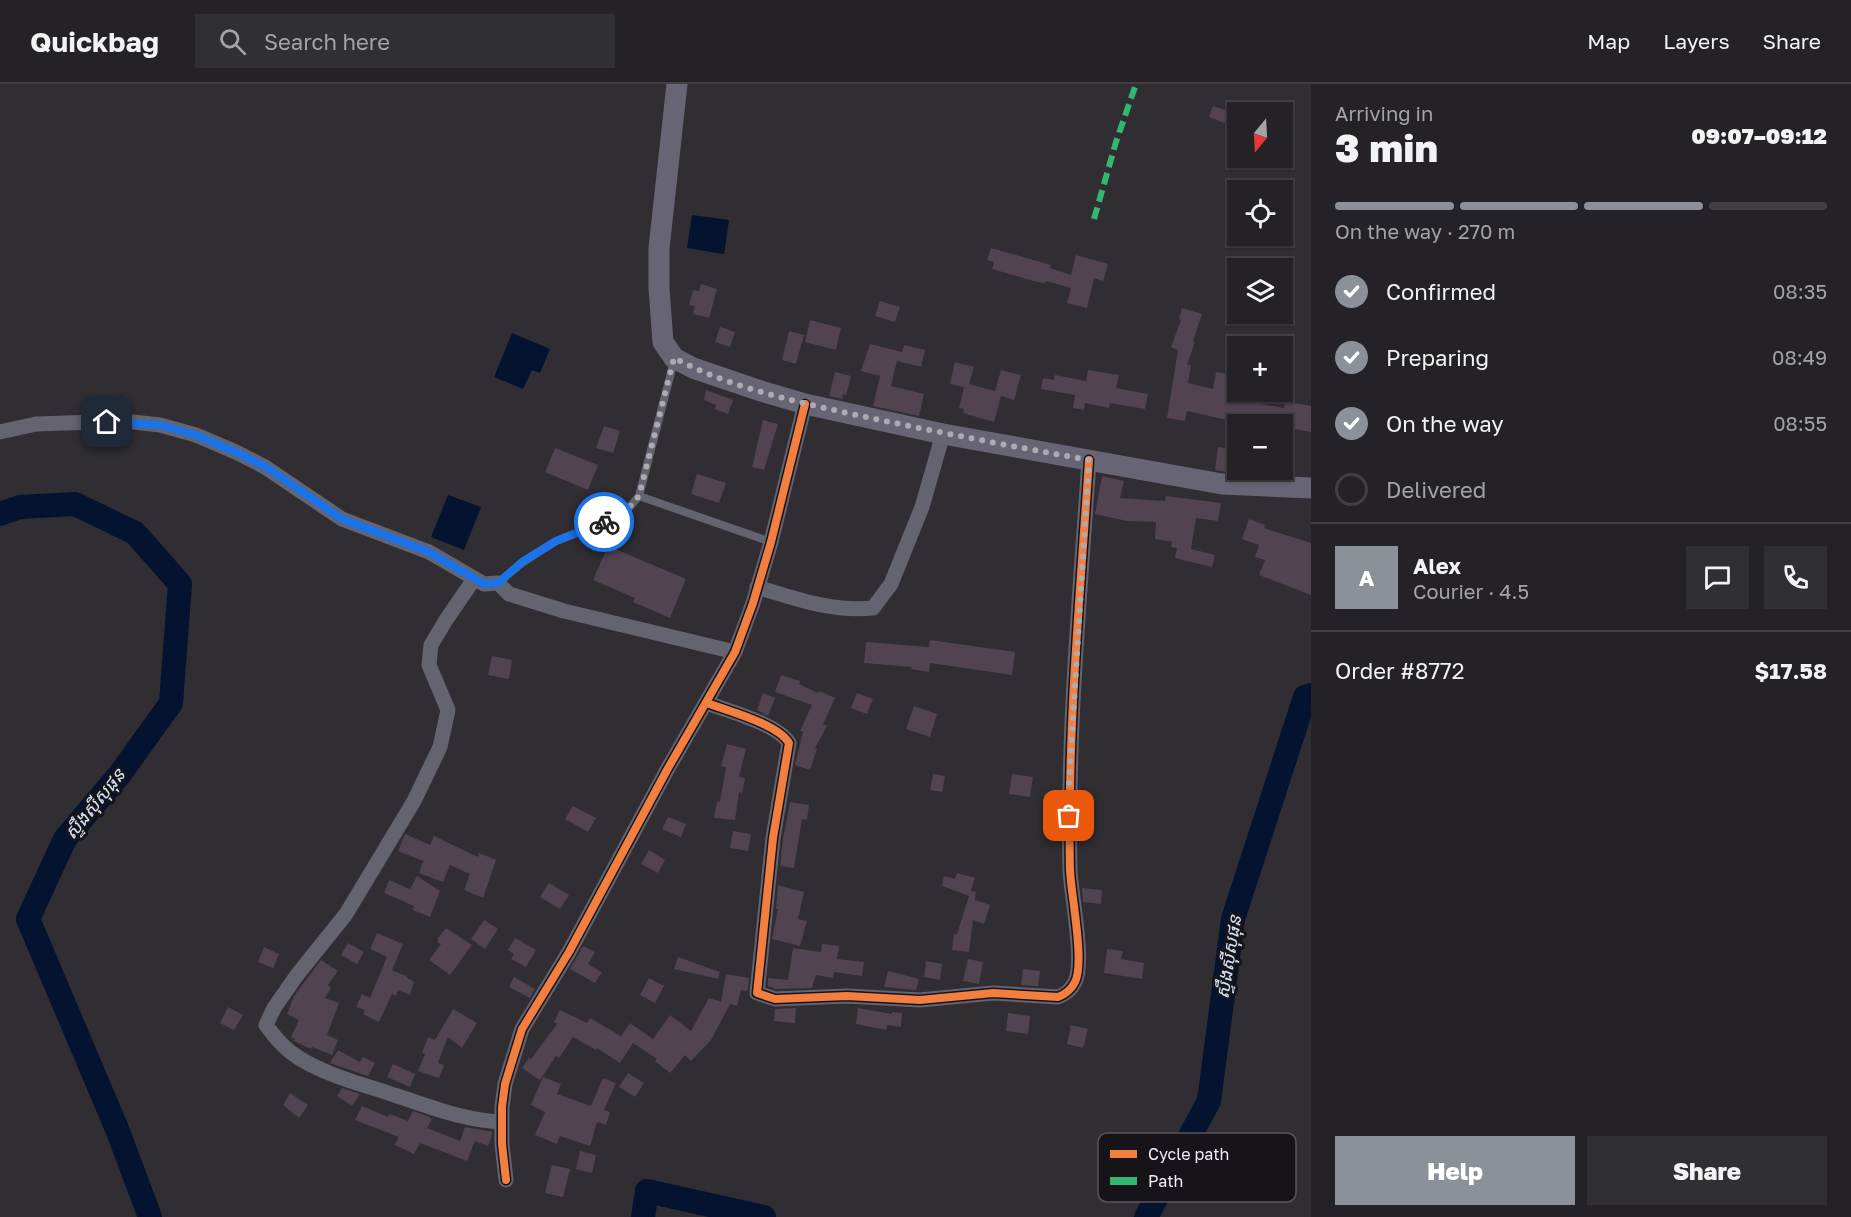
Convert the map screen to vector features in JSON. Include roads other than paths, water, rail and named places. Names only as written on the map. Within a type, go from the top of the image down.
[{"type":"main road","points":[[677,84],[659,248],[663,342],[674,358],[693,368],[805,404],[943,434],[1222,484],[1311,488]]},
{"type":"street","points":[[506,1180],[502,1143],[505,1084],[522,1029],[569,952],[667,770],[735,652],[771,542],[805,404]]},
{"type":"street","points":[[0,432],[36,424],[124,421],[160,425],[196,435],[266,467],[342,519],[429,552],[484,584],[498,583],[509,594],[564,611],[735,652]]},
{"type":"street","points":[[757,587],[827,607],[852,610],[873,608],[891,584],[922,507],[943,434]]},
{"type":"street","points":[[707,703],[774,729],[785,736],[789,743],[773,838],[758,993],[775,999],[847,996],[920,1000],[993,993],[1058,997],[1066,994],[1076,981],[1079,950],[1070,875],[1069,783],[1089,460]]},
{"type":"street","points":[[474,579],[431,645],[429,665],[448,710],[440,747],[414,801],[346,914],[297,975],[274,1008],[266,1025],[277,1040],[297,1057],[328,1073],[447,1112],[487,1122],[502,1122]]},
{"type":"lane","points":[[498,583],[522,562],[556,541],[622,516],[639,496],[674,358]]},
{"type":"lane","points":[[639,496],[771,542]]},
{"type":"water","points":[[692,215],[729,220],[724,254],[687,248]]},
{"type":"water","points":[[512,333],[550,349],[540,373],[532,370],[523,389],[494,377]]},
{"type":"water","points":[[448,495],[481,507],[464,550],[431,537]]},
{"type":"waterway","name":"ស្ទឹងស៊ីសុផុន","points":[[0,514],[20,507],[75,504],[135,533],[180,584],[171,703],[120,774],[65,839],[28,919],[117,1129],[150,1217]]},
{"type":"waterway","name":"ស្ទឹងស៊ីសុផុន","points":[[1192,1133],[1209,1101],[1233,919],[1305,697],[1311,695]]},
{"type":"waterway","name":"ស្ទឹងស៊ីសុផុន","points":[[643,1217],[647,1191],[764,1217]]},
{"type":"waterway","name":"ស្ទឹងស៊ីសុផុន","points":[[1146,1217],[1154,1202]]}]
